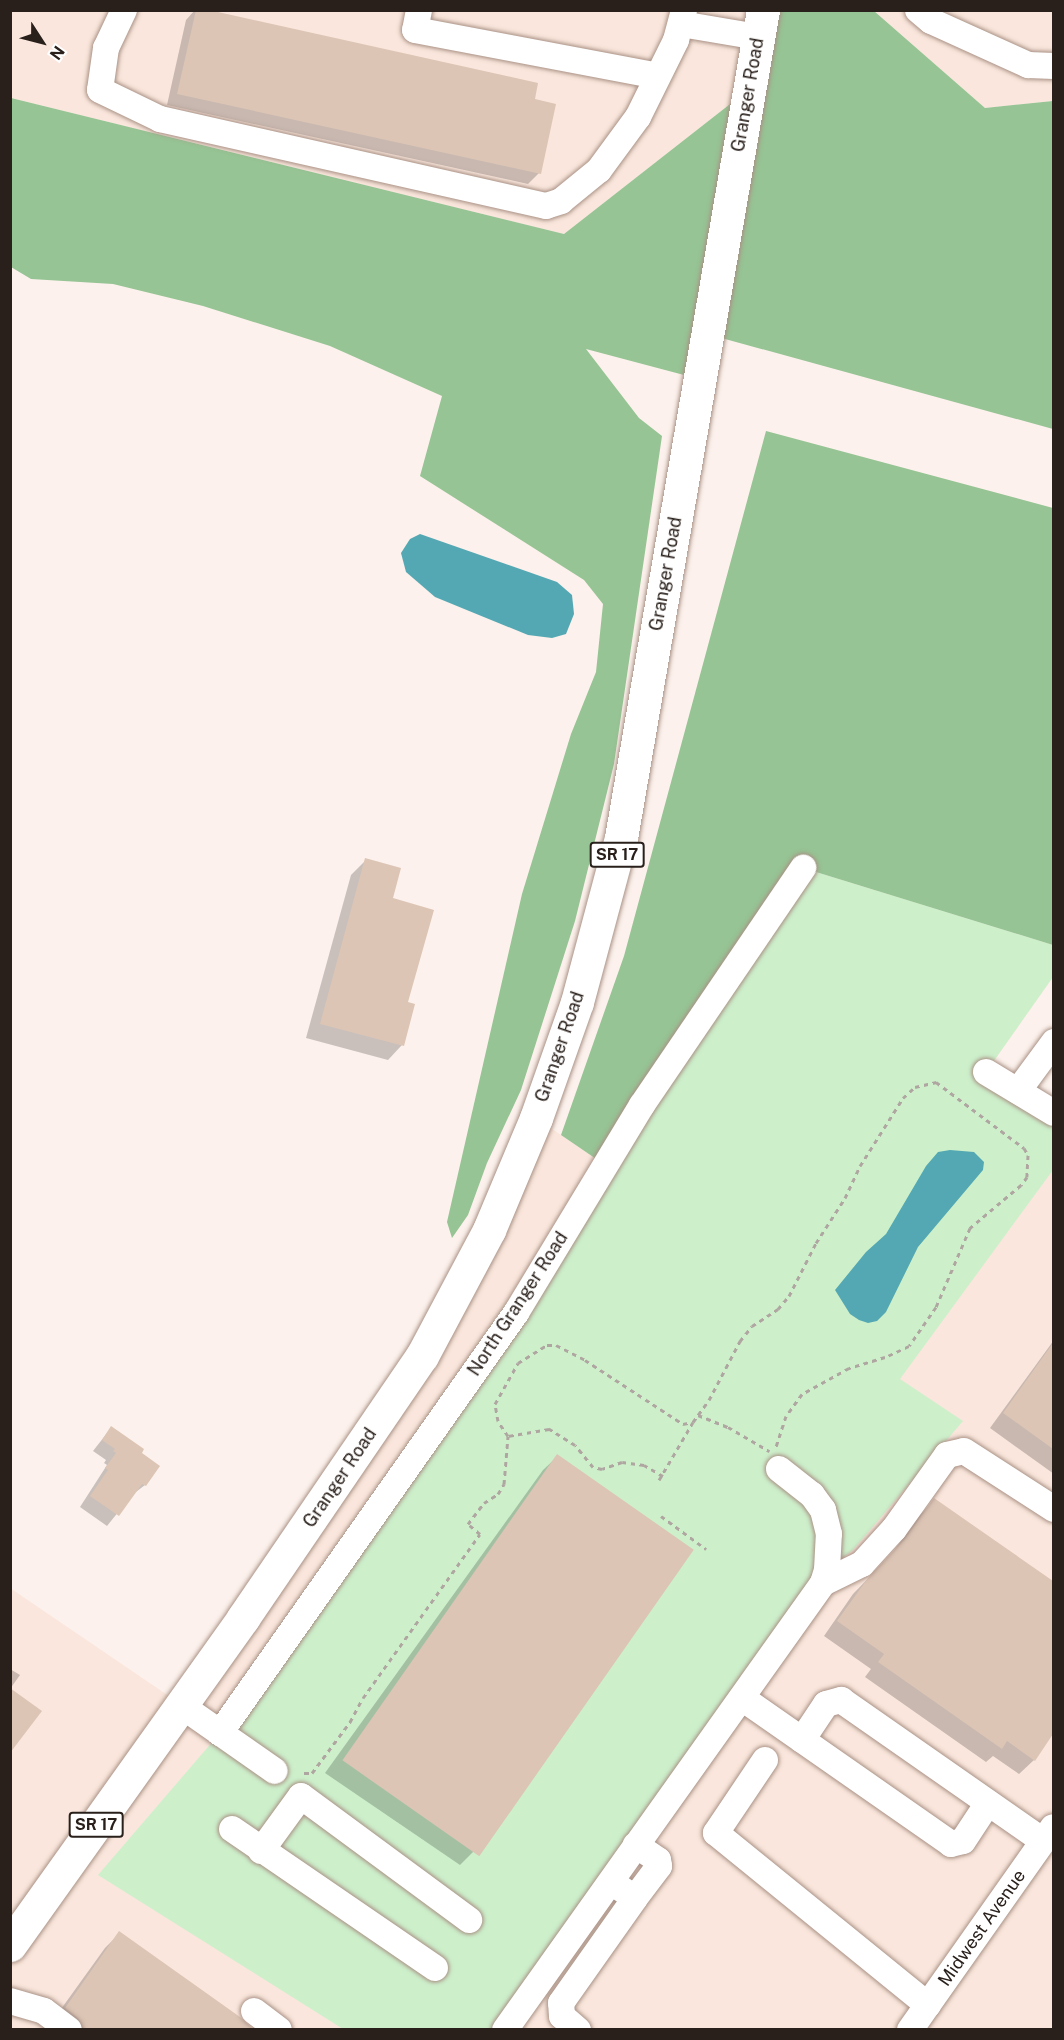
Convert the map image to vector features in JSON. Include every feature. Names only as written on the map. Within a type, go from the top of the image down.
[{"type":"main road","name":"Granger Road","points":[[10,1945],[182,1706],[422,1356],[489,1230],[536,1118],[577,1002],[621,838],[761,24]]},
{"type":"street","points":[[124,10],[106,48],[100,90],[160,119],[546,206],[561,201],[599,170],[638,117],[676,40],[683,17],[761,24]]},
{"type":"street","points":[[419,10],[415,30],[658,76]]},
{"type":"street","points":[[918,10],[931,21],[1028,65],[1053,66]]},
{"type":"street","name":"North Granger Road","points":[[220,1733],[516,1313],[642,1105],[803,868]]},
{"type":"street","points":[[1018,1091],[1053,1042]]},
{"type":"street","points":[[986,1072],[1053,1113]]},
{"type":"street","points":[[823,1583],[862,1564],[894,1529],[947,1455],[964,1451],[1053,1509]]},
{"type":"street","points":[[505,2030],[823,1583],[827,1570],[829,1534],[823,1509],[812,1496],[779,1469]]},
{"type":"street","points":[[742,1698],[951,1844],[963,1841],[988,1803]]},
{"type":"street","points":[[802,1740],[826,1704],[841,1700],[988,1803],[1048,1834]]},
{"type":"street","points":[[182,1706],[275,1771]]},
{"type":"street","points":[[765,1760],[716,1833],[928,2005]]},
{"type":"street","points":[[261,1851],[301,1796],[469,1920]]},
{"type":"street","points":[[232,1829],[435,1968]]},
{"type":"street","name":"Midwest Avenue","points":[[910,2030],[1048,1834]]},
{"type":"street","points":[[578,2030],[562,2016],[561,2003],[659,1866],[658,1860],[636,1845]]},
{"type":"street","points":[[611,1881],[635,1898]]},
{"type":"street","points":[[10,2001],[44,2012],[69,2030]]},
{"type":"street","points":[[254,2011],[279,2030]]},
{"type":"path","points":[[659,1480],[693,1422],[698,1415],[709,1400],[740,1341],[752,1326],[778,1309],[789,1296],[816,1243],[845,1198],[883,1127],[903,1098],[915,1087],[936,1082],[1024,1148],[1028,1155],[1027,1177],[1021,1185],[970,1228],[936,1307],[909,1346],[885,1357],[849,1368],[802,1394],[786,1416],[773,1453],[728,1427],[698,1415]]},
{"type":"path","points":[[275,1771],[312,1773],[480,1534],[468,1524],[484,1503],[498,1494],[504,1484],[508,1436],[498,1421],[495,1404],[518,1363],[547,1345],[556,1346],[585,1360],[683,1424],[693,1422]]},
{"type":"path","points":[[508,1436],[549,1429],[556,1431],[575,1445],[593,1467],[602,1469],[622,1462],[644,1465],[663,1476]]},
{"type":"path","points":[[661,1516],[706,1549]]},
{"type":"shaded area","points":[[11,11],[763,11],[748,90],[564,234],[11,98]]},
{"type":"shaded area","points":[[874,11],[1053,11],[1053,101],[985,108]]},
{"type":"shaded area","points":[[1053,945],[1053,977],[986,1072],[1053,1113],[1053,2029],[11,2029],[10,1588],[182,1705],[315,1516],[536,1118],[605,1165]]},
{"type":"green space","points":[[763,11],[874,11],[985,108],[1053,101],[1053,429],[707,334],[699,379],[586,349],[639,418],[662,436],[614,764],[575,921],[521,1090],[487,1163],[468,1215],[452,1238],[447,1222],[522,894],[571,734],[596,672],[603,604],[584,580],[420,476],[442,396],[330,346],[203,306],[113,284],[31,279],[11,267],[11,98],[564,234],[748,90]]},
{"type":"green space","points":[[766,431],[1053,508],[1053,945],[803,868],[605,1165],[561,1135],[624,956]]},
{"type":"green space","points":[[803,868],[1053,945],[1053,977],[986,1072],[1053,1113],[1053,1170],[900,1379],[963,1421],[853,1550],[827,1570],[507,2029],[343,2029],[98,1875],[220,1733]]},
{"type":"water","points":[[420,534],[557,582],[572,595],[574,614],[566,634],[552,638],[528,635],[435,597],[406,572],[401,553],[410,539]]},
{"type":"water","points":[[950,1150],[974,1152],[984,1162],[983,1170],[918,1247],[886,1312],[877,1321],[868,1323],[859,1320],[850,1314],[835,1290],[866,1252],[886,1234],[926,1166],[938,1152]]},
{"type":"building","points":[[196,10],[209,10],[538,83],[535,99],[556,104],[541,174],[177,94]]},
{"type":"building","points":[[365,858],[401,868],[393,898],[434,910],[408,1002],[415,1004],[404,1046],[320,1024]]},
{"type":"building","points":[[1053,1343],[1053,1449],[1003,1413]]},
{"type":"building","points":[[111,1426],[144,1449],[142,1453],[160,1466],[146,1486],[142,1484],[119,1516],[90,1496],[108,1470],[105,1468],[116,1453],[113,1451],[115,1449],[102,1440]]},
{"type":"building","points":[[557,1454],[694,1550],[479,1856],[342,1760]]},
{"type":"building","points":[[934,1498],[1053,1581],[1053,1734],[1035,1761],[1007,1741],[1002,1749],[878,1662],[884,1654],[837,1621],[868,1578],[905,1539]]},
{"type":"building","points":[[10,1688],[42,1711],[10,1753]]},
{"type":"building","points":[[119,1931],[240,2017],[254,2030],[84,2030],[78,2018],[65,2008]]}]
